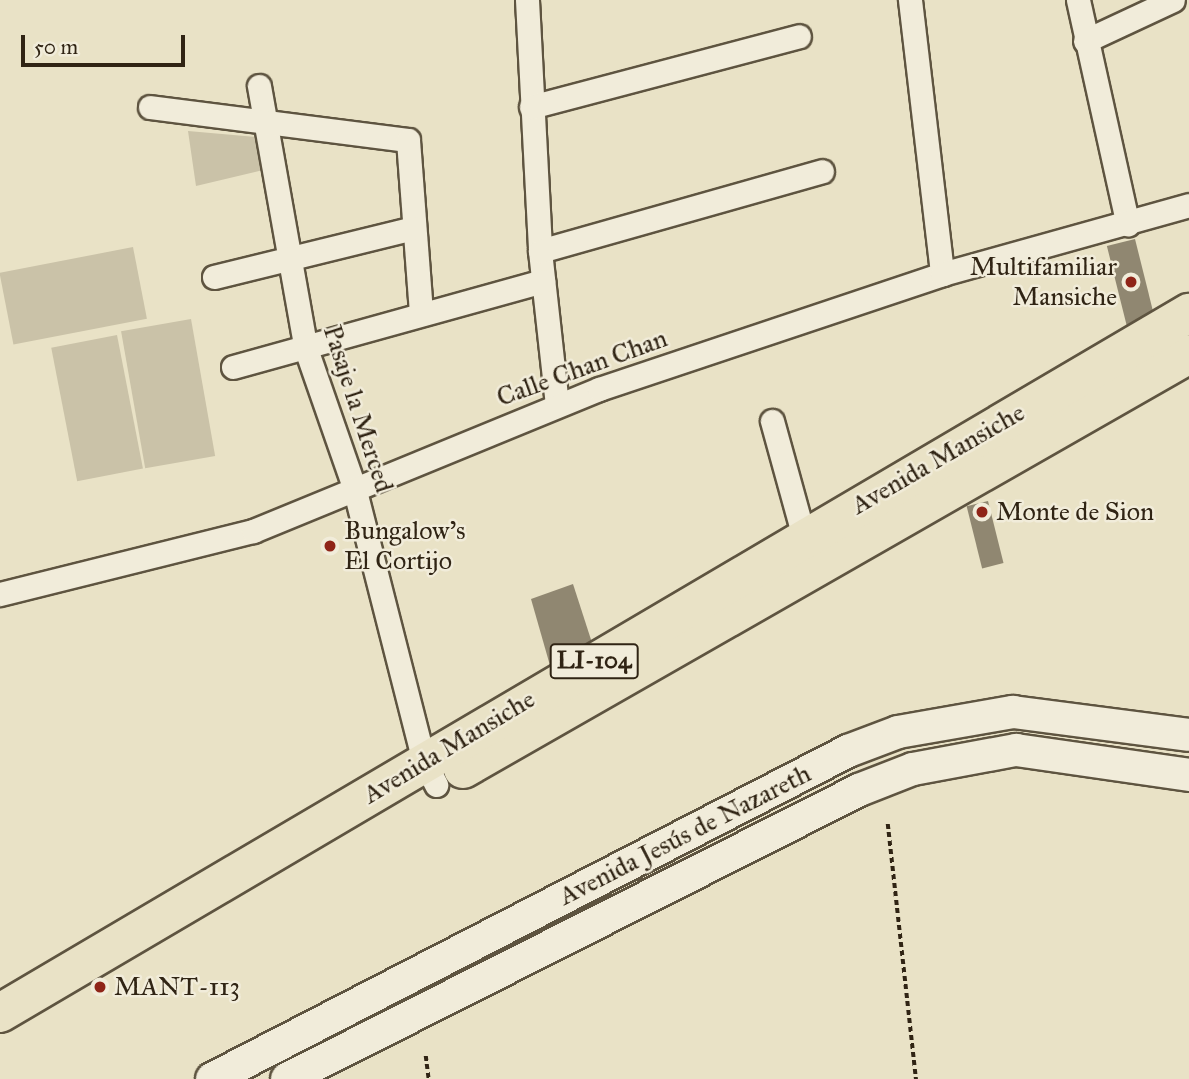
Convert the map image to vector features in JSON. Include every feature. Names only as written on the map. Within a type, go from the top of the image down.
[{"type":"highway","name":"Avenida Mansiche","points":[[0,1042],[200,909],[765,577],[1030,425],[1189,313]]},
{"type":"highway","name":"Avenida Mansiche","points":[[765,577],[804,537],[1030,425],[1189,354]]},
{"type":"highway","name":"Avenida Mansiche","points":[[0,1013],[200,909]]},
{"type":"main road","name":"Avenida Jesús de Nazareth","points":[[212,1079],[848,751],[898,732],[1013,712],[1189,735]]},
{"type":"main road","name":"Avenida Jesús de Nazareth","points":[[287,1079],[848,796],[913,769],[1016,750],[1189,775]]},
{"type":"street","points":[[527,0],[540,251],[557,405]]},
{"type":"street","points":[[910,0],[942,274]]},
{"type":"street","points":[[1078,0],[1128,225]]},
{"type":"street","points":[[1085,41],[1173,0]]},
{"type":"street","points":[[531,107],[799,36]]},
{"type":"street","name":"Pasaje la Merced","points":[[259,86],[306,349],[354,486],[430,773]]},
{"type":"street","points":[[150,107],[408,140],[421,314]]},
{"type":"street","points":[[540,251],[822,171]]},
{"type":"street","name":"Calle Chan Chan","points":[[0,594],[179,553],[253,531],[354,486],[557,405],[942,274],[1128,225],[1189,205]]},
{"type":"street","points":[[215,277],[413,228]]},
{"type":"street","points":[[233,367],[306,349],[543,281]]},
{"type":"street","points":[[772,421],[804,537]]},
{"type":"path","points":[[888,824],[916,1079]]},
{"type":"path","points":[[426,1056],[429,1079]]},
{"type":"shaded area","points":[[188,131],[257,137],[263,170],[196,186]]},
{"type":"shaded area","points":[[133,247],[147,319],[13,345],[0,273]]},
{"type":"shaded area","points":[[191,319],[215,456],[145,468],[121,331]]},
{"type":"shaded area","points":[[117,335],[143,469],[77,481],[51,348]]},
{"type":"building","name":"Multifamiliar Mansiche","points":[[1135,239],[1155,319],[1127,326],[1107,246]]},
{"type":"building","points":[[988,501],[1003,563],[982,568],[967,506]]},
{"type":"building","points":[[573,584],[595,652],[553,676],[531,599]]},
{"type":"place","name":"Multifamiliar Mansiche","points":[[1131,282]]},
{"type":"place","name":"Monte de Sion","points":[[982,512]]},
{"type":"place","name":"Bungalow's El Cortijo","points":[[330,546]]},
{"type":"place","name":"MANT-113","points":[[100,987]]}]
